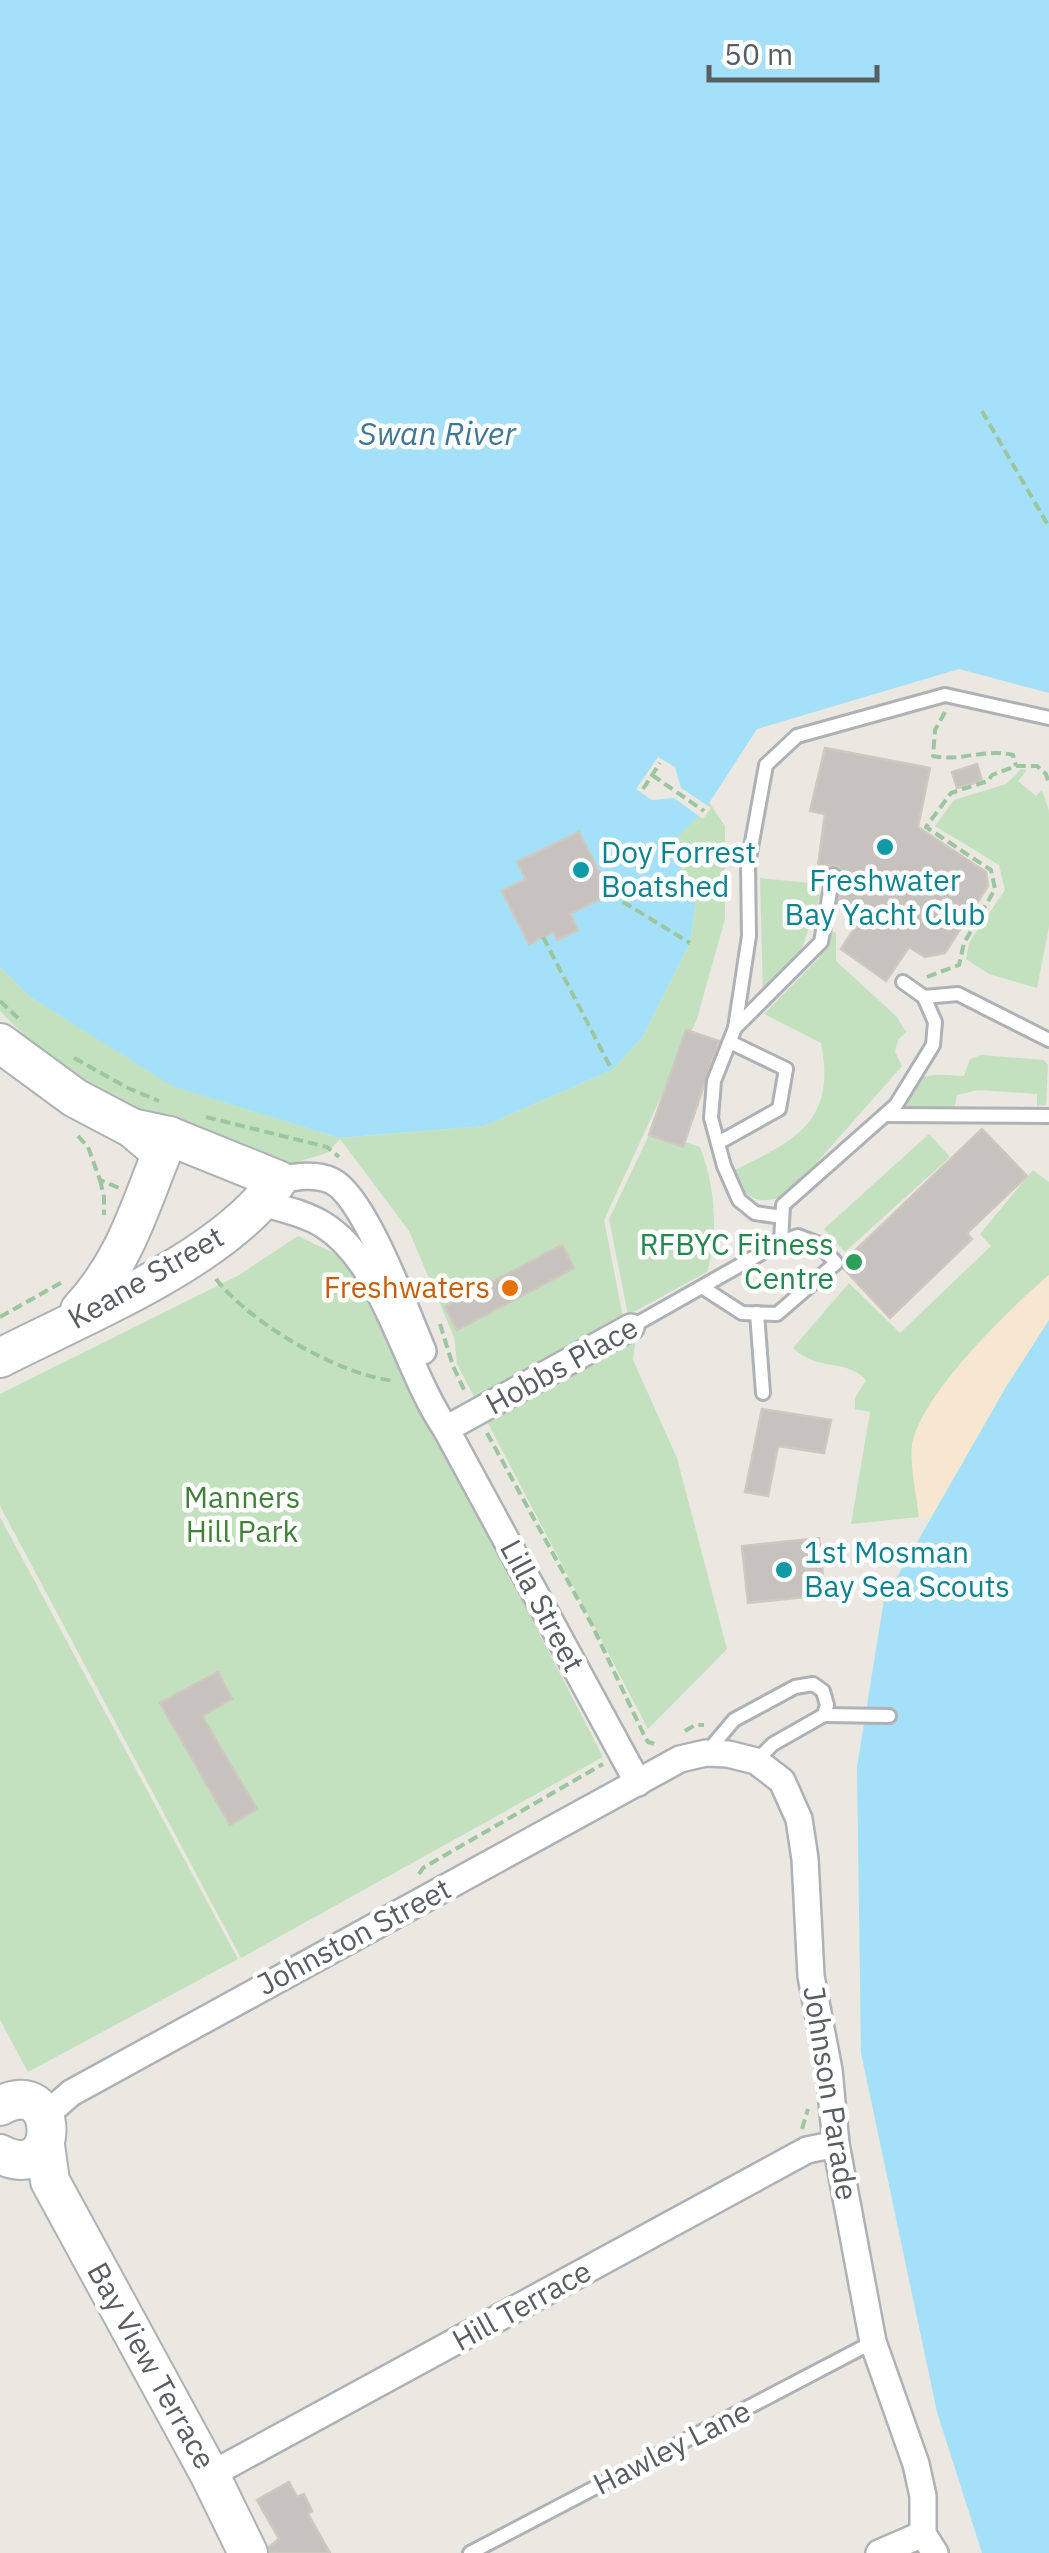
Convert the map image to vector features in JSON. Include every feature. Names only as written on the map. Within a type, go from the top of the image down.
[{"type":"street","points":[[0,1043],[74,1098],[270,1192]]},
{"type":"street","points":[[68,1324],[110,1274],[124,1250],[166,1145]]},
{"type":"street","name":"Lilla Street","points":[[270,1192],[322,1177],[336,1182],[350,1198],[380,1249],[431,1369],[446,1429]]},
{"type":"street","name":"Keane Street","points":[[0,1358],[197,1256],[270,1192]]},
{"type":"street","name":"Lilla Street","points":[[270,1192],[325,1226],[362,1262],[430,1406],[638,1783]]},
{"type":"street","name":"Hobbs Place","points":[[446,1429],[632,1327]]},
{"type":"street","points":[[638,1783],[680,1760],[706,1753],[756,1761]]},
{"type":"street","name":"Johnson Parade","points":[[756,1761],[782,1781],[798,1819],[805,1859],[811,1976],[829,2070],[836,2144],[873,2342],[916,2464],[929,2543]]},
{"type":"street","name":"Johnston Street","points":[[28,2123],[638,1783]]},
{"type":"street","name":"Bay View Terrace","points":[[28,2123],[248,2553]]},
{"type":"street","name":"Hill Terrace","points":[[210,2475],[807,2150],[836,2144]]},
{"type":"street","points":[[879,2553],[929,2543]]},
{"type":"lane","points":[[782,1217],[756,1213],[739,1200],[711,1118],[714,1081],[735,1028],[749,936],[748,864],[766,765],[796,736],[945,696],[1049,718]]},
{"type":"lane","points":[[735,1028],[821,942],[834,875]]},
{"type":"lane","points":[[702,1287],[742,1312],[777,1314],[836,1262],[819,1244],[798,1236],[780,1242],[783,1205],[896,1105],[932,1045],[934,1022],[924,997],[902,982]]},
{"type":"lane","points":[[924,997],[958,994],[1049,1040]]},
{"type":"lane","points":[[718,1143],[779,1109],[786,1069],[730,1042]]},
{"type":"lane","points":[[885,1115],[1049,1116]]},
{"type":"lane","name":"Hobbs Place","points":[[632,1327],[780,1242]]},
{"type":"lane","points":[[757,1313],[763,1393]]},
{"type":"lane","points":[[706,1753],[723,1729],[767,1701],[804,1684],[813,1684],[823,1691],[827,1705],[824,1714]]},
{"type":"lane","points":[[756,1761],[773,1744],[824,1714],[888,1716]]},
{"type":"lane","name":"Hawley Lane","points":[[470,2553],[873,2342]]},
{"type":"path","points":[[982,411],[1049,527]]},
{"type":"path","points":[[954,697],[935,730],[933,756],[952,760],[1000,752],[1014,755],[1016,766]]},
{"type":"path","points":[[643,790],[660,763]]},
{"type":"path","points":[[915,970],[926,978],[955,969],[964,943],[995,889],[992,870],[926,827],[952,794],[1016,766],[1036,766],[1046,774],[1049,784]]},
{"type":"path","points":[[652,775],[704,811]]},
{"type":"path","points":[[610,894],[690,943]]},
{"type":"path","points":[[543,937],[612,1070]]},
{"type":"path","points":[[100,1180],[103,1225]]},
{"type":"path","points":[[0,1317],[70,1277]]},
{"type":"path","points":[[433,1313],[444,1331],[453,1366],[476,1414],[592,1625],[644,1735],[648,1742],[660,1746]]},
{"type":"path","points":[[677,1737],[695,1726],[723,1729]]},
{"type":"green space","points":[[1021,769],[1027,770],[1018,781],[1036,796],[1042,790],[1049,811],[1049,927],[1037,988],[989,974],[966,959],[969,943],[1005,890],[999,865],[935,826],[954,800],[1006,784]]},
{"type":"green space","points":[[709,802],[725,826],[725,919],[697,1019],[604,1220],[623,1317],[636,1337],[633,1360],[677,1458],[727,1649],[648,1729],[457,1364],[454,1337],[409,1231],[340,1139],[327,1153],[283,1166],[112,1101],[38,1049],[0,1011],[0,967],[30,997],[173,1086],[339,1138],[484,1126],[612,1070],[642,1038],[690,943],[697,892],[667,848]]},
{"type":"green space","points":[[760,878],[810,883],[820,896],[800,954],[763,993]]},
{"type":"green space","points":[[832,931],[836,933],[836,961],[896,1016],[906,1032],[898,1040],[895,1052],[902,1066],[790,1193],[771,1200],[755,1199],[742,1189],[731,1172],[791,1139],[806,1126],[823,1093],[821,1043],[764,1014],[819,958]]},
{"type":"green space","points":[[981,1055],[1044,1060],[1048,1065],[1046,1105],[1037,1106],[1037,1094],[978,1090],[957,1095],[954,1110],[907,1108],[911,1086],[917,1080],[933,1075],[964,1076],[970,1059]]},
{"type":"green space","points":[[929,1134],[950,1157],[845,1252],[824,1229]]},
{"type":"green space","points":[[649,1135],[700,1147],[712,1193],[713,1242],[707,1272],[628,1315],[609,1219]]},
{"type":"green space","points":[[1033,1170],[1049,1182],[1049,1275],[971,1354],[912,1443],[919,1517],[851,1524],[870,1412],[855,1409],[855,1398],[866,1380],[850,1369],[812,1360],[793,1348],[849,1283],[900,1333],[991,1246],[980,1234]]},
{"type":"green space","name":"Manners Hill Park","points":[[298,1236],[359,1265],[432,1425],[603,1757],[241,1958],[0,1506],[0,1394],[239,1275]]},
{"type":"green space","points":[[0,1517],[238,1959],[28,2072],[0,2020]]},
{"type":"sand","points":[[1049,1275],[1049,1320],[932,1516],[919,1517],[912,1457],[913,1440],[921,1420],[971,1352]]},
{"type":"water","name":"Swan River","points":[[0,0],[1049,0],[1049,693],[959,669],[757,729],[704,811],[667,848],[697,892],[690,943],[642,1038],[612,1070],[484,1126],[339,1138],[172,1086],[30,997],[0,967]]},
{"type":"water","points":[[1049,1320],[1049,2553],[982,2553],[937,2412],[861,2053],[857,1767],[884,1600],[1006,1387]]},
{"type":"pier","points":[[658,757],[675,767],[681,788],[711,808],[703,819],[674,798],[652,800],[636,789]]},
{"type":"building","name":"Freshwater Bay Yacht Club","points":[[825,748],[930,768],[918,827],[986,872],[988,886],[945,953],[925,957],[909,947],[886,981],[841,949],[861,918],[838,903],[841,889],[853,874],[836,865],[818,866],[825,814],[810,811]]},
{"type":"building","points":[[977,764],[982,781],[957,788],[952,772]]},
{"type":"building","points":[[579,832],[610,894],[570,914],[578,930],[557,940],[553,932],[529,944],[502,891],[526,879],[517,862]]},
{"type":"building","points":[[686,1030],[719,1041],[683,1147],[649,1135]]},
{"type":"building","points":[[982,1129],[1027,1176],[967,1233],[972,1239],[890,1318],[844,1269],[845,1260]]},
{"type":"building","name":"Freshwaters","points":[[562,1245],[574,1268],[457,1330],[445,1307]]},
{"type":"building","points":[[762,1409],[831,1420],[824,1453],[778,1446],[768,1496],[745,1492]]},
{"type":"building","name":"1st Mosman Bay Sea Scouts","points":[[819,1538],[825,1595],[748,1603],[742,1546]]},
{"type":"building","points":[[218,1672],[232,1699],[202,1716],[257,1809],[230,1825],[160,1703]]},
{"type":"building","points":[[289,2482],[297,2497],[304,2494],[312,2511],[308,2514],[330,2553],[270,2553],[269,2547],[279,2539],[257,2500]]},
{"type":"place","name":"Freshwater Bay Yacht Club","points":[[885,847]]},
{"type":"place","name":"Doy Forrest Boatshed","points":[[581,870]]},
{"type":"place","name":"RFBYC Fitness Centre","points":[[854,1262]]},
{"type":"place","name":"Freshwaters","points":[[510,1288]]},
{"type":"place","name":"1st Mosman Bay Sea Scouts","points":[[784,1570]]}]
